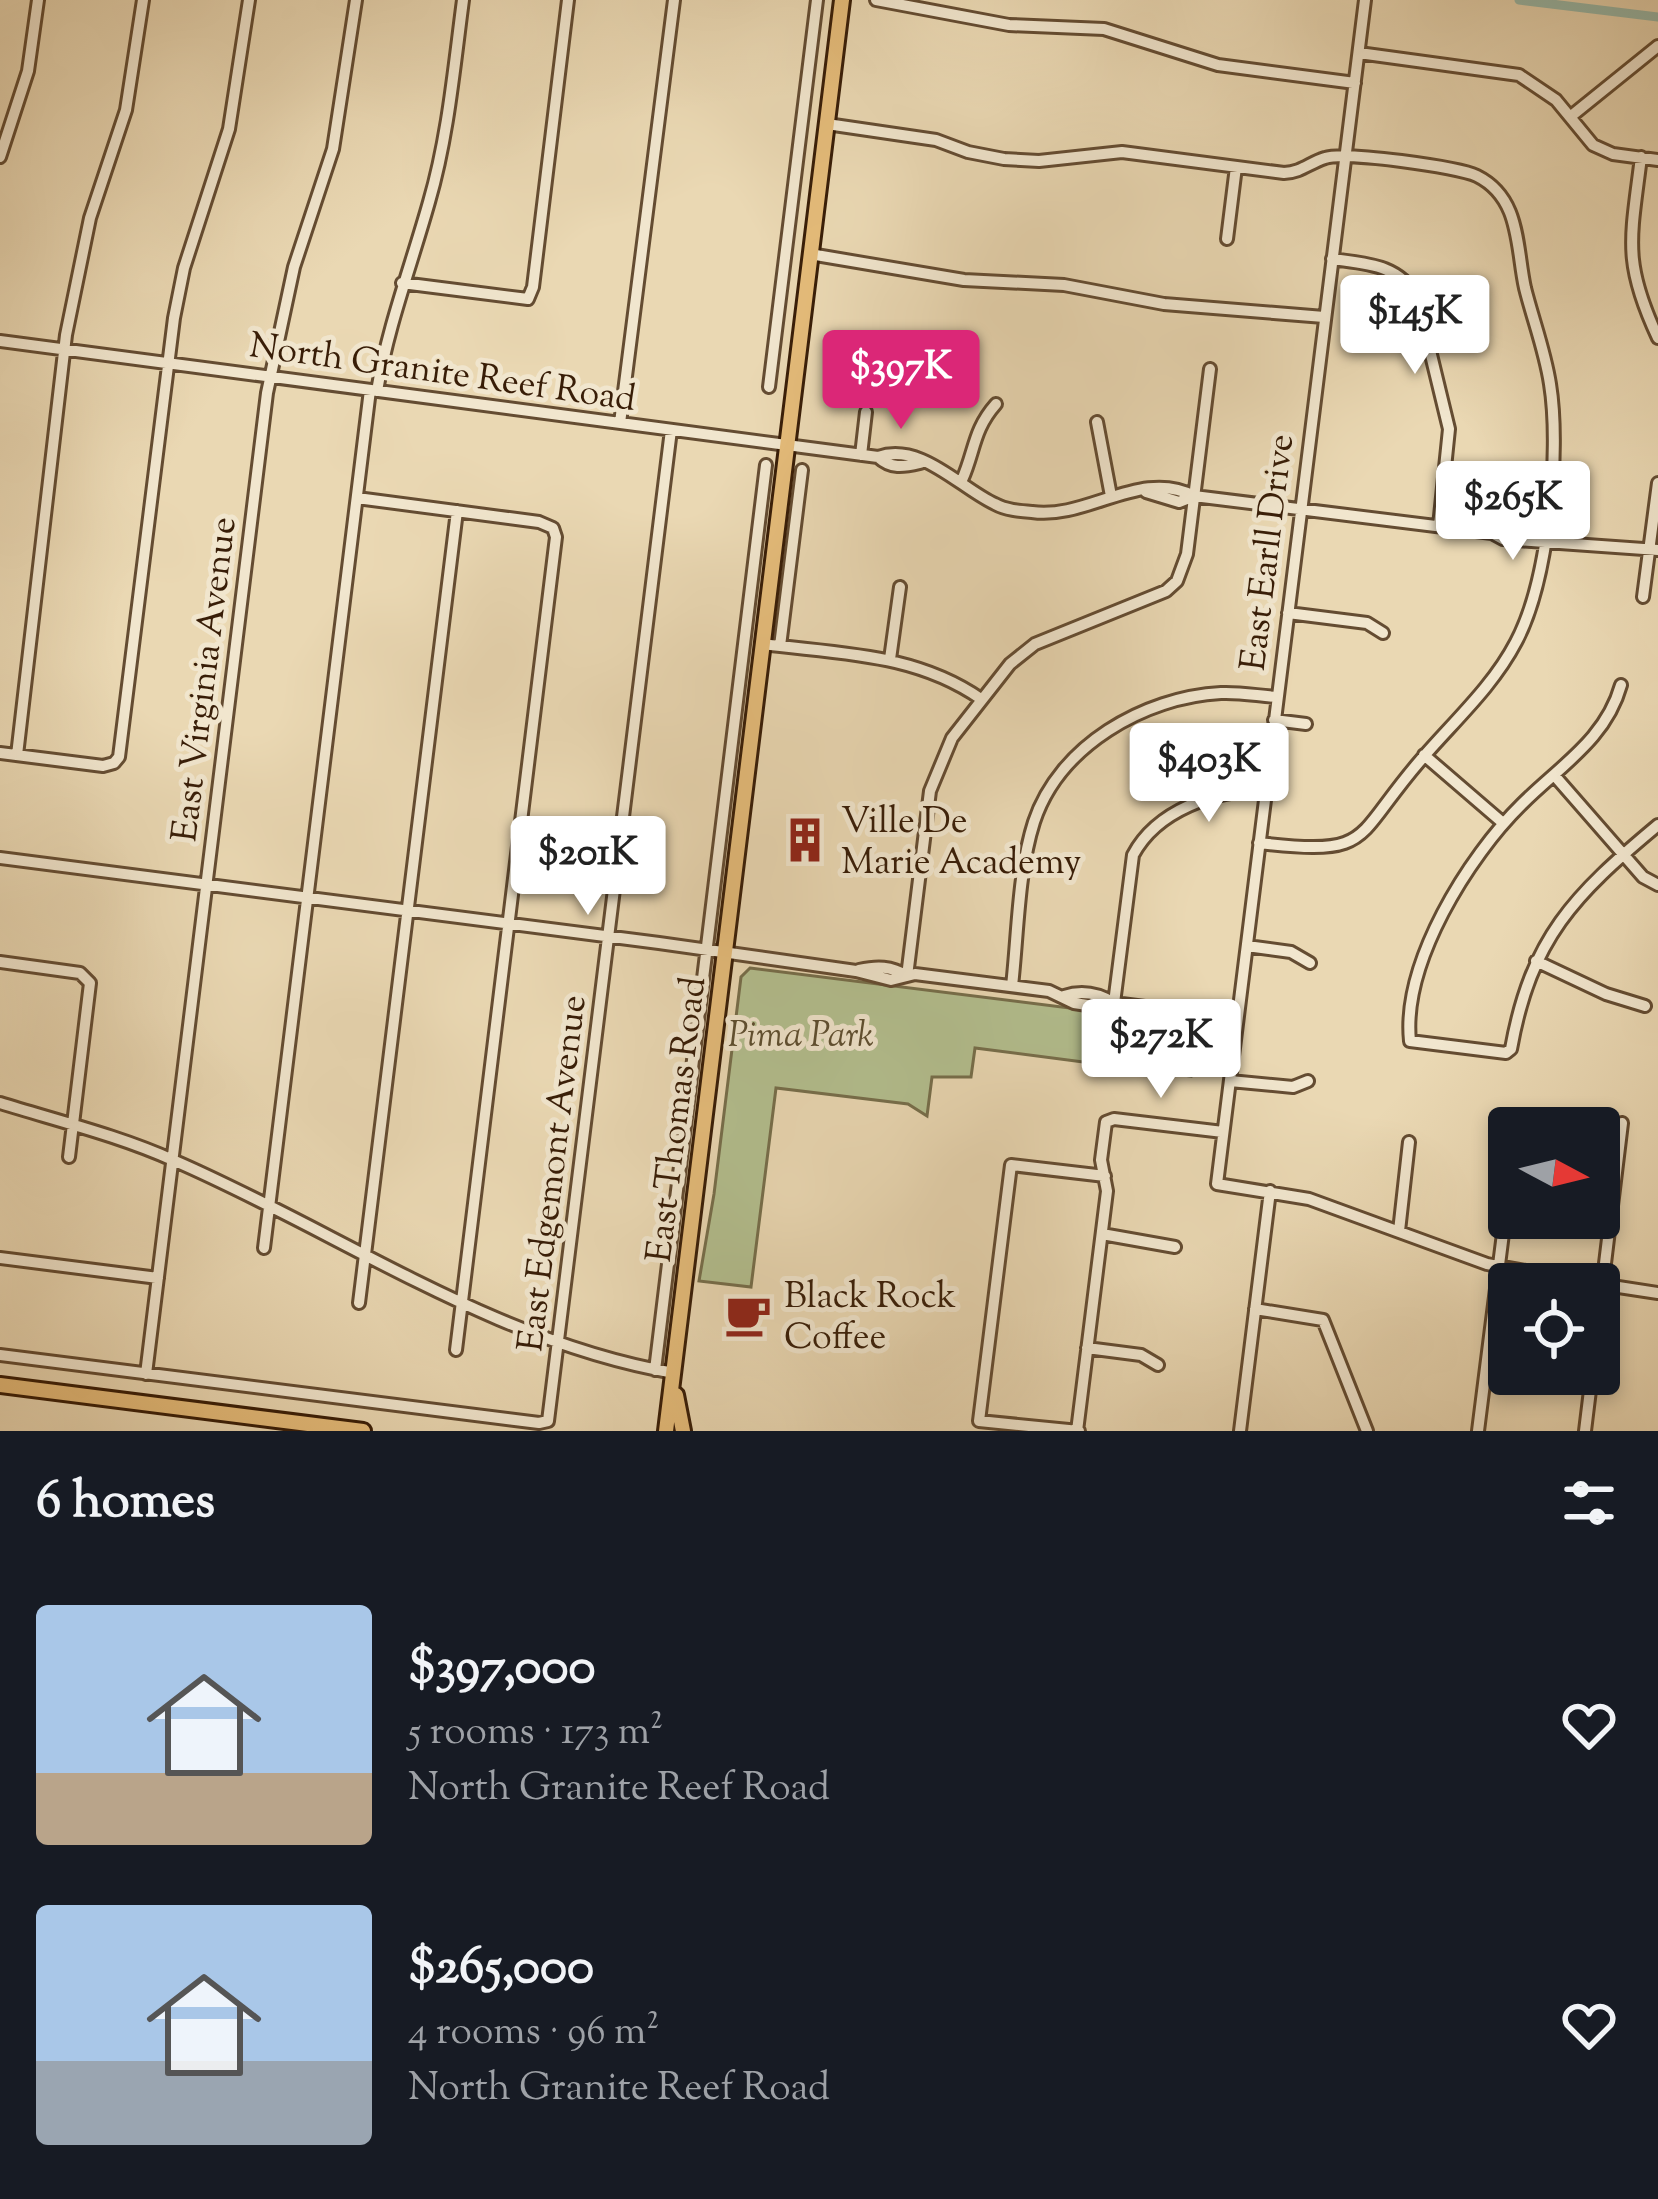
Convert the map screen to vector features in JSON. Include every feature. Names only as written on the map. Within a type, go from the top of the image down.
[{"type":"main road","name":"East Thomas Road","points":[[666,1431],[842,0]]},
{"type":"main road","points":[[674,1373],[683,1431]]},
{"type":"main road","points":[[0,1385],[362,1431]]},
{"type":"street","points":[[0,157],[28,70],[38,0]]},
{"type":"street","points":[[17,755],[66,350],[90,218],[126,110],[143,0]]},
{"type":"street","points":[[0,753],[104,766],[114,763],[120,753],[184,268],[229,129],[249,0]]},
{"type":"street","name":"East Virginia Avenue","points":[[146,1374],[271,377],[294,268],[333,148],[356,0]]},
{"type":"street","points":[[264,1248],[374,391],[444,140],[463,0]]},
{"type":"street","points":[[402,283],[528,299],[568,0]]},
{"type":"street","points":[[620,424],[674,0]]},
{"type":"street","points":[[769,387],[816,0]]},
{"type":"street","points":[[876,0],[1009,25],[1105,28],[1218,65],[1355,83]]},
{"type":"street","name":"East Earll Drive","points":[[1270,1191],[1217,1184],[1366,0]]},
{"type":"street","points":[[1570,118],[1658,46]]},
{"type":"street","points":[[1359,52],[1519,75],[1543,88],[1593,145],[1613,154],[1658,160]]},
{"type":"street","points":[[800,132],[935,140],[1014,160],[1122,152],[1297,172],[1326,158],[1344,156],[1454,169],[1478,176],[1498,191],[1512,214],[1550,379],[1555,436],[1537,582],[1518,640],[1487,686],[1424,755],[1368,830],[1353,841],[1322,850],[1259,844]]},
{"type":"street","points":[[1014,160],[1015,144]]},
{"type":"street","points":[[1121,169],[1122,152]]},
{"type":"street","points":[[1641,158],[1630,259],[1636,289],[1658,338]]},
{"type":"street","points":[[1227,238],[1236,167]]},
{"type":"street","points":[[810,254],[964,280],[1064,285],[1164,304],[1324,317]]},
{"type":"street","points":[[1332,260],[1396,272],[1418,297],[1449,428],[1439,526]]},
{"type":"street","points":[[778,311],[802,314]]},
{"type":"street","name":"North Granite Reef Road","points":[[0,341],[861,455],[889,453],[962,480],[994,504],[1037,513],[1071,512],[1111,496],[1166,487],[1194,496],[1492,532],[1504,529],[1655,553]]},
{"type":"street","points":[[907,976],[930,791],[952,738],[1010,664],[1035,644],[1156,597],[1178,580],[1187,554],[1210,369]]},
{"type":"street","points":[[962,480],[976,431],[996,404]]},
{"type":"street","points":[[861,455],[866,412]]},
{"type":"street","points":[[1097,422],[1111,496]]},
{"type":"street","name":"East Edgemont Avenue","points":[[146,1374],[547,1422],[671,430]]},
{"type":"street","name":"East Thomas Road","points":[[655,1370],[766,465]]},
{"type":"street","points":[[780,646],[802,470]]},
{"type":"street","points":[[1643,597],[1655,553],[1658,483]]},
{"type":"street","points":[[357,498],[539,522],[553,528],[556,541],[456,1350]]},
{"type":"street","points":[[358,1303],[457,511]]},
{"type":"street","points":[[890,658],[900,587]]},
{"type":"street","points":[[1288,613],[1367,623],[1383,633]]},
{"type":"street","points":[[762,644],[890,658],[941,674],[981,699]]},
{"type":"street","points":[[1621,685],[1615,709],[1600,730],[1503,824],[1475,860],[1438,926],[1414,992],[1410,1041],[1506,1053],[1536,961],[1570,906],[1658,825]]},
{"type":"street","points":[[1012,986],[1029,839],[1042,802],[1068,762],[1117,725],[1170,704],[1223,693],[1277,697]]},
{"type":"street","points":[[1274,720],[1306,724]]},
{"type":"street","points":[[1424,755],[1503,824]]},
{"type":"street","points":[[1554,775],[1643,877],[1658,885]]},
{"type":"street","points":[[1114,1003],[1132,855],[1143,836],[1160,819],[1222,795],[1265,790]]},
{"type":"street","points":[[0,858],[609,937],[856,971],[891,980],[915,974],[1064,996],[1077,992],[1102,995],[1114,1003],[1238,1019]]},
{"type":"street","points":[[1247,946],[1292,952],[1310,963]]},
{"type":"street","points":[[1536,961],[1606,994],[1646,1006]]},
{"type":"street","points":[[0,962],[76,973],[88,979],[70,1157]]},
{"type":"street","points":[[1230,1081],[1293,1087],[1308,1081]]},
{"type":"street","points":[[0,1102],[173,1160],[559,1345],[674,1373]]},
{"type":"street","points":[[1106,1176],[1011,1166],[979,1421],[1078,1431],[1102,1234],[1106,1176],[1101,1160],[1106,1122],[1114,1119],[1223,1132]]},
{"type":"street","points":[[1603,1263],[1622,1123]]},
{"type":"street","points":[[1399,1231],[1409,1142]]},
{"type":"street","points":[[1240,1431],[1270,1191],[1310,1199],[1490,1263]]},
{"type":"street","points":[[1102,1234],[1175,1247]]},
{"type":"street","points":[[0,1258],[158,1278]]},
{"type":"street","points":[[1620,1287],[1658,1293]]},
{"type":"street","points":[[1255,1309],[1323,1320],[1367,1431]]},
{"type":"street","points":[[1087,1348],[1141,1355],[1158,1365]]},
{"type":"street","points":[[1478,1431],[1488,1352]]},
{"type":"street","points":[[0,1355],[146,1374]]},
{"type":"street","points":[[1585,1431],[1589,1395]]},
{"type":"green space","name":"Pima Park","points":[[750,968],[1173,1021],[1168,1051],[1193,1055],[1191,1076],[975,1048],[971,1077],[932,1077],[927,1116],[908,1104],[776,1088],[751,1287],[699,1281],[741,977]]},
{"type":"waterway","points":[[1519,0],[1658,17]]},
{"type":"place","name":"Ville De Marie Academy","points":[[805,840]]},
{"type":"place","name":"Black Rock Coffee","points":[[748,1315]]}]
